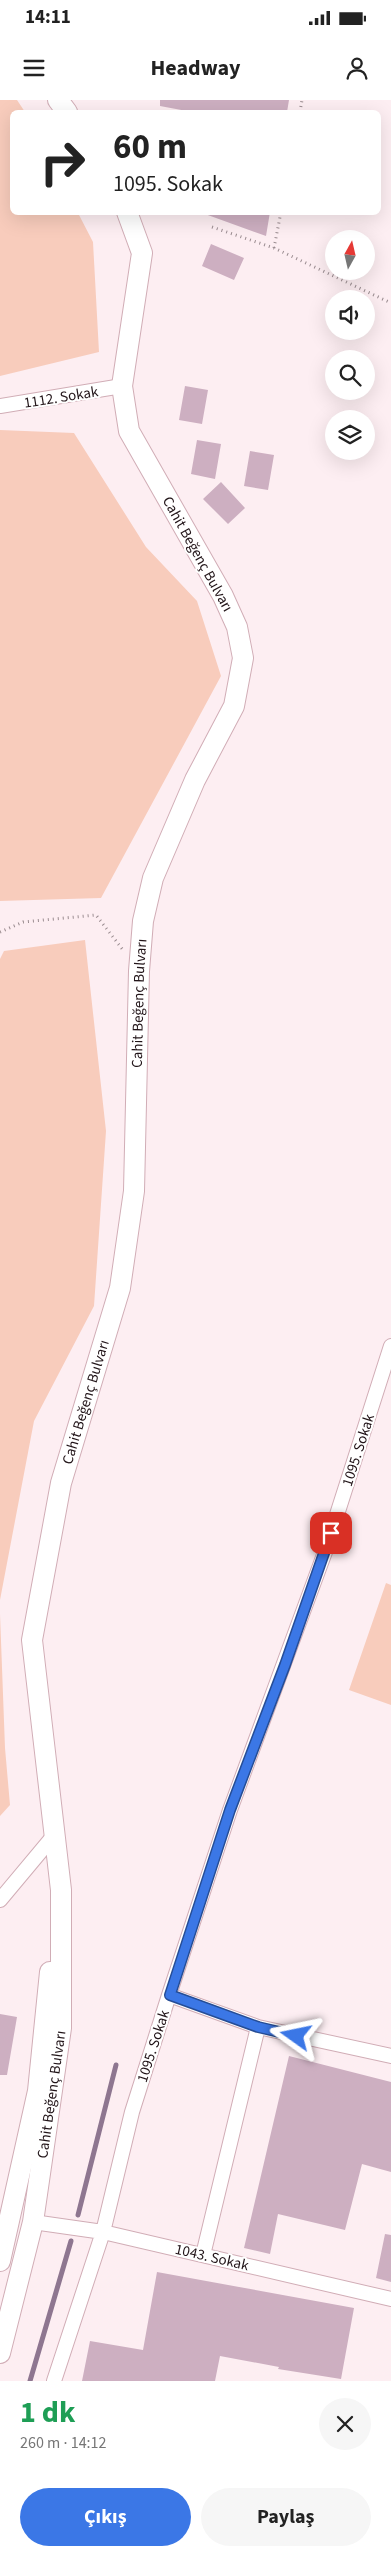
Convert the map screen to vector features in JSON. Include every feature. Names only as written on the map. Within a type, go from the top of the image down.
[{"type":"main road","name":"Cahit Beğenç Bulvarı","points":[[0,2353],[33,2222],[61,2028],[62,1890],[32,1640],[61,1483],[120,1288],[134,1191],[139,971],[143,921],[153,878],[195,780],[234,706],[243,658],[237,627],[223,596],[129,431],[122,386],[142,253],[128,215]]},
{"type":"main road","name":"Cahit Beğenç Bulvarı","points":[[1,2255],[5,2221],[38,2091],[52,1956],[56,1833]]},
{"type":"street","name":"1112. Sokak","points":[[0,406],[122,386]]},
{"type":"street","name":"1095. Sokak","points":[[54,2381],[103,2232],[132,2112],[230,1810],[325,1552],[391,1346]]},
{"type":"street","points":[[0,1900],[56,1833]]},
{"type":"street","points":[[170,1995],[258,2027],[391,2056]]},
{"type":"street","points":[[203,2255],[258,2027]]},
{"type":"street","name":"1043. Sokak","points":[[33,2222],[103,2232],[391,2299]]},
{"type":"path","points":[[274,248],[280,215]]},
{"type":"path","points":[[212,227],[274,248],[391,303]]},
{"type":"path","points":[[0,932],[23,922],[96,915],[139,971]]},
{"type":"shaded area","points":[[0,100],[17,100],[24,110],[10,110],[10,215],[79,215],[93,242],[99,352],[0,376]]},
{"type":"shaded area","points":[[0,430],[74,433],[146,547],[197,601],[221,676],[101,898],[0,901]]},
{"type":"shaded area","points":[[85,940],[106,1131],[94,1306],[34,1421],[0,1600],[0,959],[4,951]]},
{"type":"shaded area","points":[[386,1583],[391,1585],[391,1705],[349,1690]]},
{"type":"shaded area","points":[[0,1614],[5,1748],[10,1805],[0,1816]]},
{"type":"building","points":[[160,100],[289,100],[287,110],[181,110],[160,106]]},
{"type":"building","points":[[208,215],[270,215],[266,236]]},
{"type":"building","points":[[211,244],[244,258],[234,280],[202,266]]},
{"type":"building","points":[[185,386],[208,390],[202,424],[179,420]]},
{"type":"building","points":[[197,440],[221,444],[215,479],[191,474]]},
{"type":"building","points":[[250,451],[274,455],[268,490],[244,486]]},
{"type":"building","points":[[221,482],[245,508],[228,524],[203,499]]},
{"type":"building","points":[[0,2014],[17,2017],[7,2075],[0,2075]]},
{"type":"building","points":[[289,2056],[391,2082],[391,2172],[362,2164],[345,2230],[278,2214],[270,2254],[244,2248]]},
{"type":"building","points":[[385,2234],[391,2235],[391,2282],[376,2278]]},
{"type":"building","points":[[157,2272],[354,2308],[341,2379],[278,2369],[279,2367],[220,2356],[215,2381],[82,2381],[90,2341],[143,2350]]},
{"type":"waterway","points":[[78,2215],[116,2065]]},
{"type":"waterway","points":[[30,2381],[71,2241]]},
{"type":"route","points":[[296,2036],[258,2027],[170,1995],[230,1810],[285,1665],[331,1533]]}]
